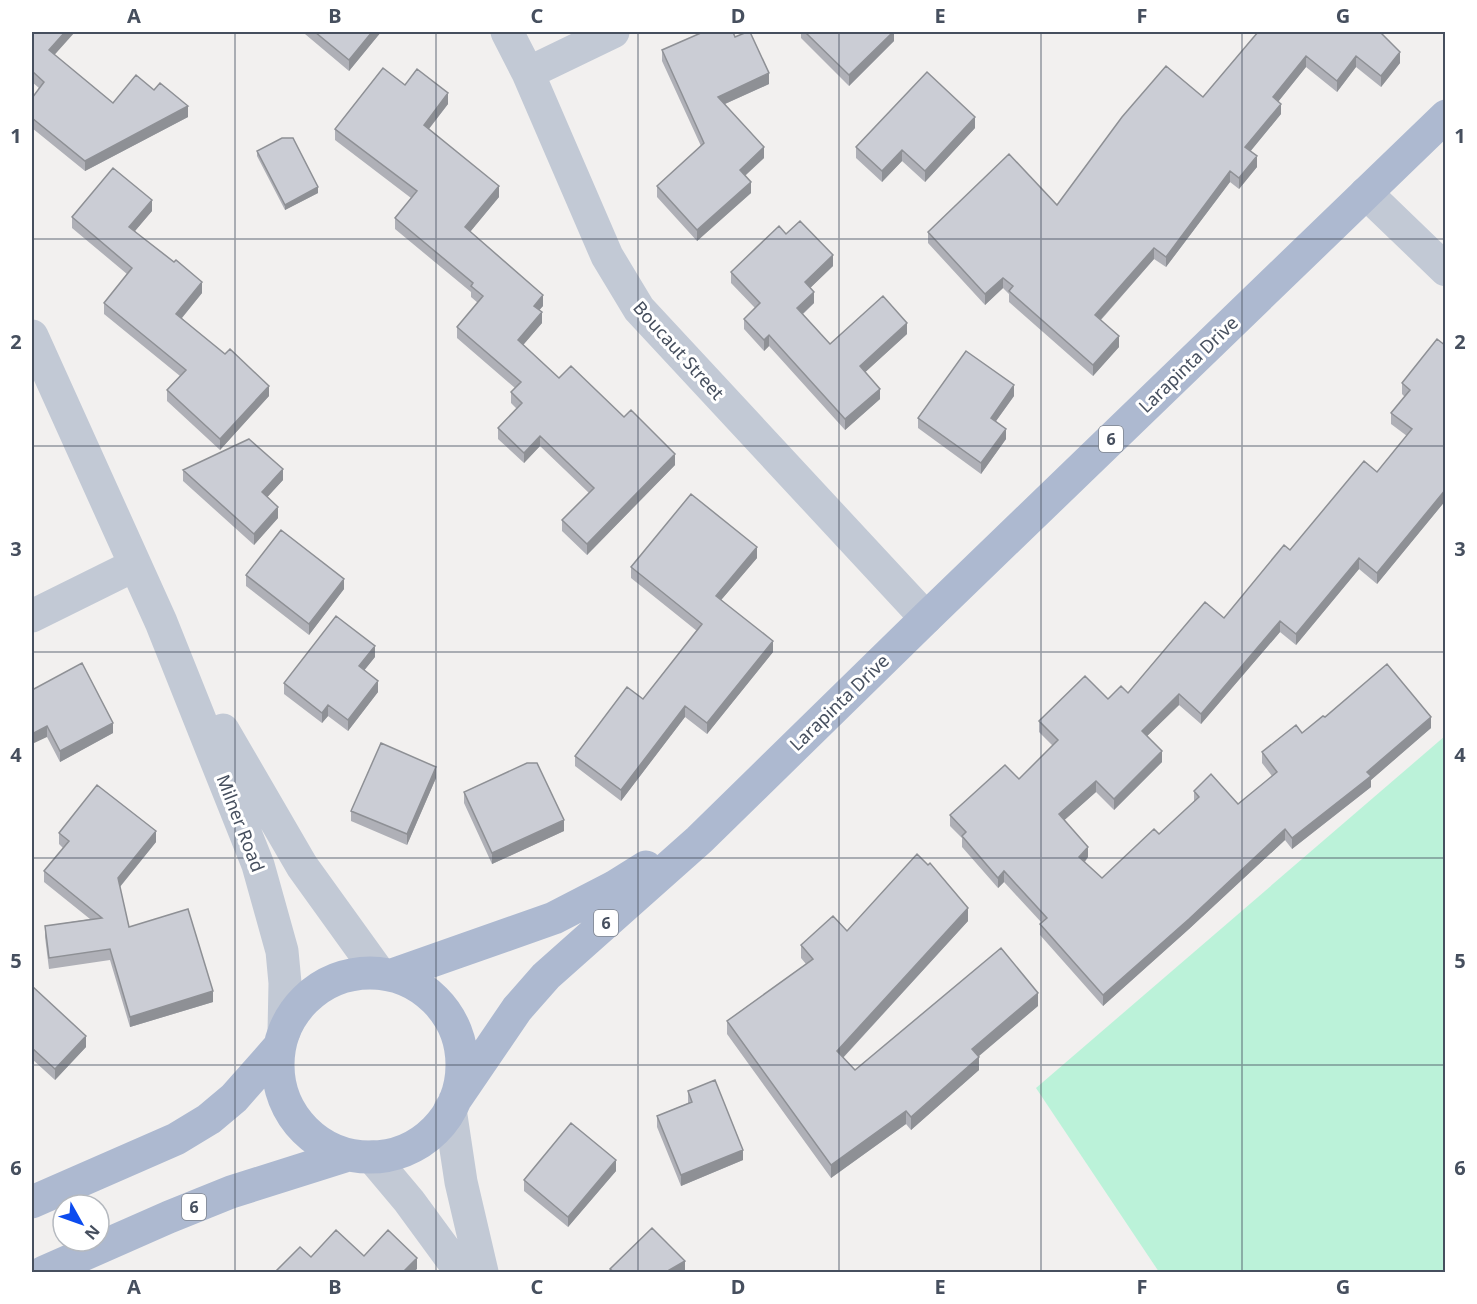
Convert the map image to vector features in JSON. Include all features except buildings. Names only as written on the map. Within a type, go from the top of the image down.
[{"type":"main road","name":"Larapinta Drive","points":[[452,1104],[517,1009],[546,976],[699,840],[1446,116]]},
{"type":"main road","name":"Larapinta Drive","points":[[385,974],[554,918],[614,887],[669,853],[776,763]]},
{"type":"main road","name":"6","points":[[32,1202],[176,1139],[209,1119],[234,1098],[281,1040],[291,1019],[304,1001],[327,984],[354,975],[385,974],[409,981],[432,996],[450,1018],[460,1044],[462,1072],[452,1104],[440,1126],[417,1145],[395,1154],[360,1156],[231,1192],[44,1272]]},
{"type":"main road","points":[[281,1040],[278,1069],[284,1098],[299,1124],[321,1143],[360,1156]]},
{"type":"street","name":"Boucaut Street","points":[[507,32],[528,73],[607,256],[639,309],[926,618]]},
{"type":"street","points":[[528,73],[613,32]]},
{"type":"street","points":[[1366,193],[1446,270]]},
{"type":"street","name":"Milner Road","points":[[32,336],[161,622],[254,854],[282,951],[285,982],[281,1040]]},
{"type":"street","points":[[32,616],[135,565]]},
{"type":"street","name":"Milner Road","points":[[161,622],[296,856],[338,918],[385,974]]},
{"type":"street","points":[[452,1104],[461,1182],[482,1272]]},
{"type":"street","points":[[360,1156],[409,1201],[461,1272]]},
{"type":"green space","points":[[1445,736],[1445,1272],[1159,1272],[1036,1088]]}]
